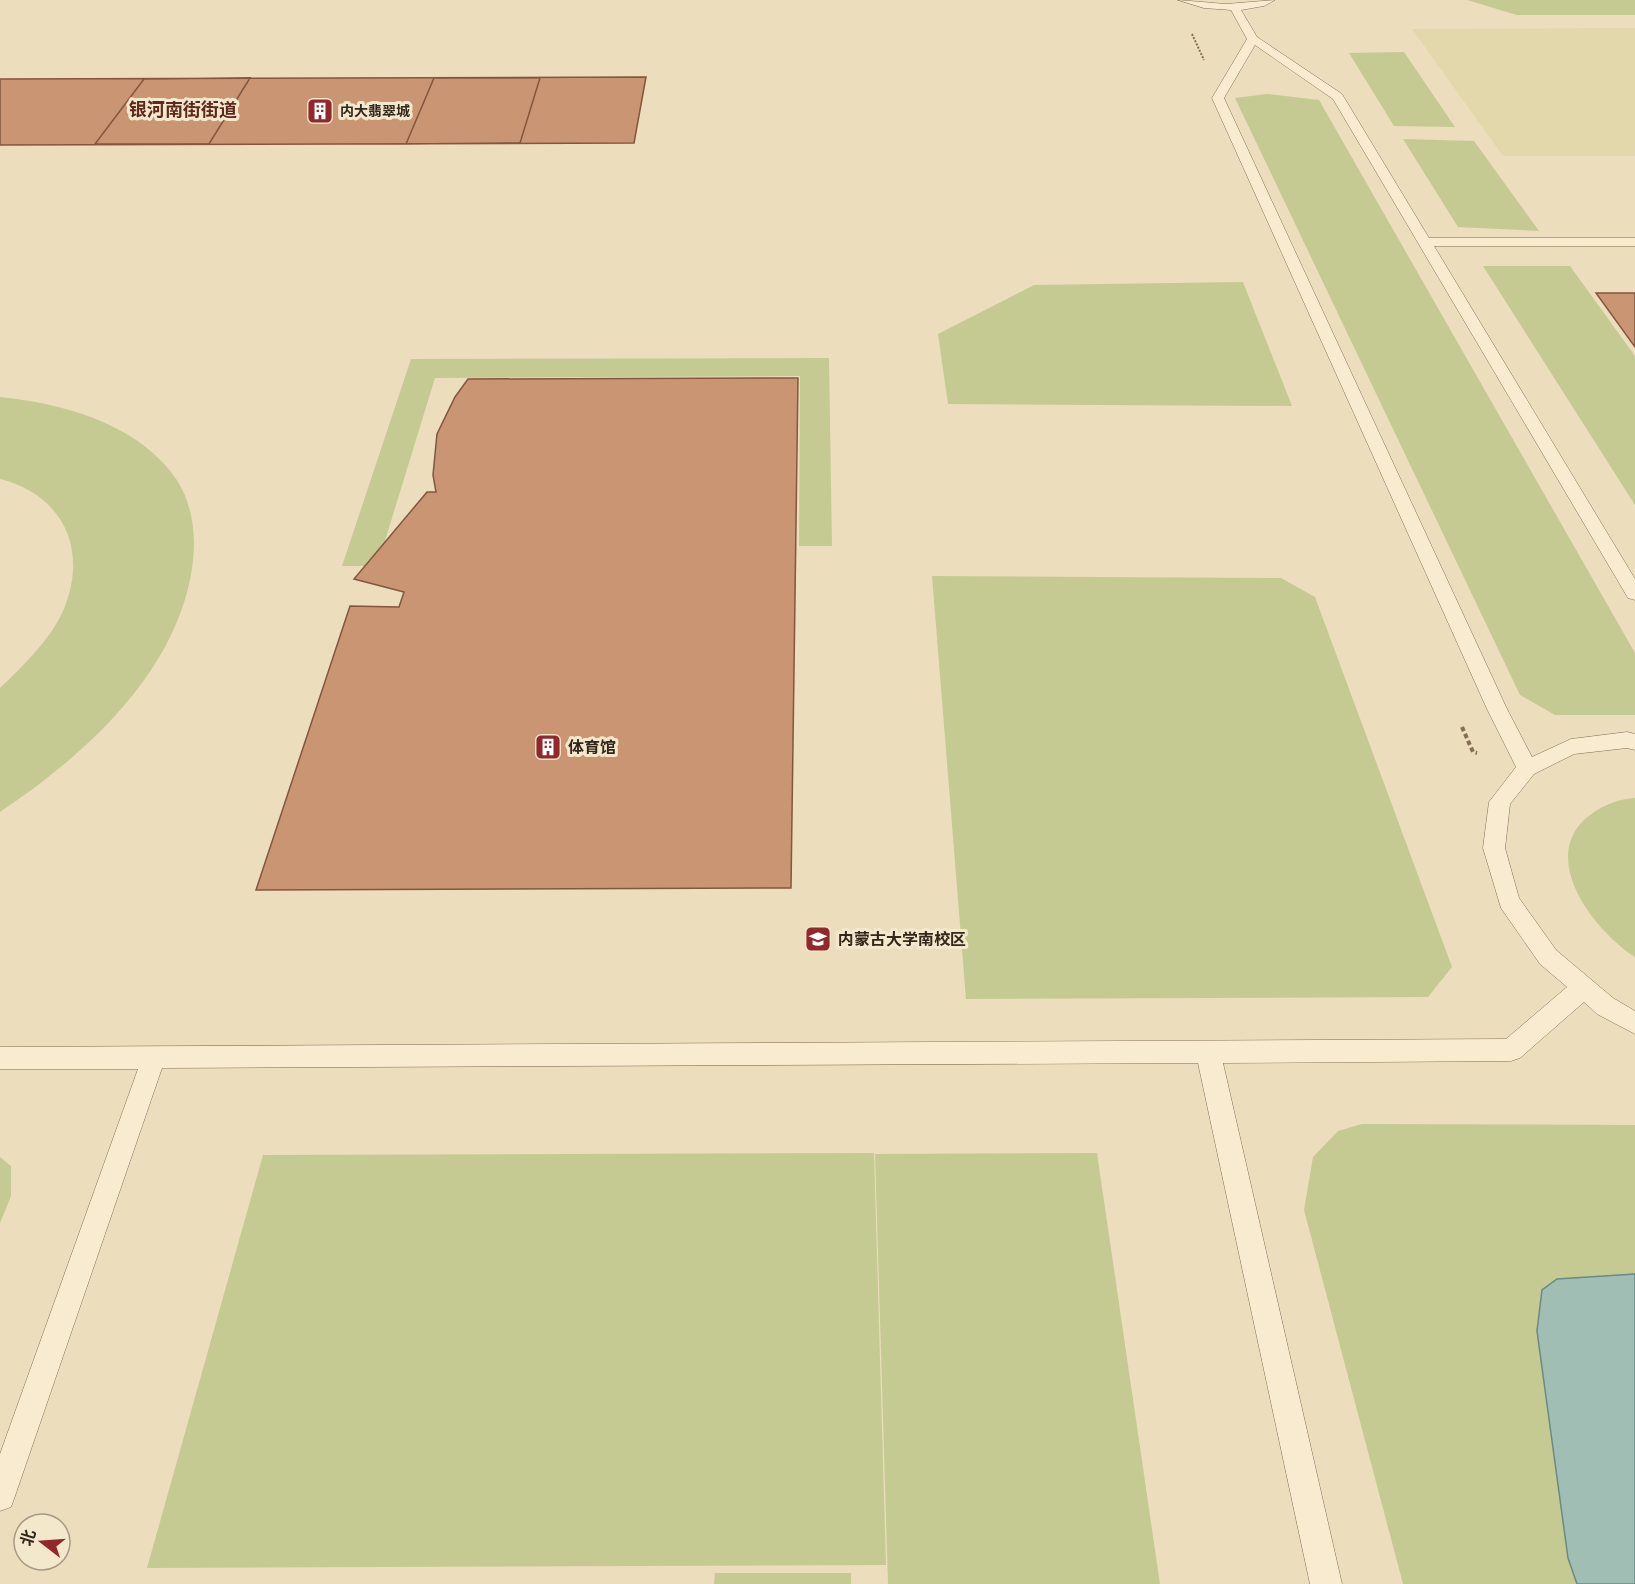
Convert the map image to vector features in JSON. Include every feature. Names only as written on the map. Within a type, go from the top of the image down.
[{"type":"lane","points":[[1183,0],[1197,4],[1234,6],[1270,0]]},
{"type":"lane","points":[[1234,6],[1253,39],[1338,97],[1635,594]]},
{"type":"lane","points":[[1253,39],[1218,98],[1497,709],[1527,768]]},
{"type":"lane","points":[[1424,242],[1635,242]]},
{"type":"lane","points":[[1635,742],[1571,747],[1527,768],[1500,802],[1494,848],[1509,901],[1548,957],[1605,1006],[1635,1023]]},
{"type":"lane","points":[[0,1058],[1511,1050],[1583,988]]},
{"type":"lane","points":[[1208,1052],[1326,1584]]},
{"type":"lane","points":[[0,1496],[154,1057]]},
{"type":"shaded area","points":[[1635,28],[1635,156],[1503,156],[1412,29]]},
{"type":"green space","points":[[1467,0],[1635,0],[1635,15],[1517,15]]},
{"type":"green space","points":[[1404,52],[1455,127],[1394,126],[1349,53]]},
{"type":"green space","points":[[1267,94],[1319,100],[1635,653],[1635,715],[1555,715],[1520,695],[1235,98]]},
{"type":"green space","points":[[1403,139],[1474,141],[1539,231],[1458,227]]},
{"type":"green space","points":[[1483,266],[1570,266],[1635,356],[1635,505]]},
{"type":"green space","points":[[1243,282],[1292,406],[948,404],[938,334],[1034,285]]},
{"type":"green space","points":[[829,358],[832,546],[799,546],[800,376],[435,378],[384,544],[365,566],[342,566],[411,359]]},
{"type":"green space","points":[[0,397],[70,410],[116,428],[136,440],[171,472],[183,491],[194,535],[190,581],[184,604],[166,645],[151,670],[114,717],[93,738],[48,777],[0,812],[0,688],[37,650],[60,617],[71,584],[73,563],[71,544],[64,526],[53,510],[39,497],[21,486],[0,479]]},
{"type":"green space","points":[[932,576],[1281,578],[1315,597],[1452,967],[1428,997],[966,999]]},
{"type":"green space","points":[[1635,798],[1635,957],[1620,946],[1590,914],[1578,895],[1571,875],[1568,855],[1572,836],[1585,819],[1608,804]]},
{"type":"green space","points":[[1362,1124],[1635,1125],[1635,1584],[1403,1584],[1304,1210],[1313,1157],[1338,1131]]},
{"type":"green space","points":[[874,1153],[886,1565],[147,1568],[263,1155]]},
{"type":"green space","points":[[1097,1153],[1160,1584],[888,1584],[875,1154]]},
{"type":"green space","points":[[0,1157],[11,1166],[11,1196],[0,1223]]},
{"type":"green space","points":[[715,1573],[851,1573],[851,1584],[714,1584]]},
{"type":"water","points":[[1635,1274],[1635,1584],[1577,1584],[1568,1558],[1537,1331],[1542,1290],[1557,1279]]},
{"type":"building","name":"内大翡翠城","points":[[646,77],[634,143],[0,145],[0,79]]},
{"type":"building","points":[[250,78],[209,144],[95,144],[144,79]]},
{"type":"building","points":[[434,78],[540,78],[520,143],[406,144]]},
{"type":"building","points":[[1596,293],[1635,293],[1635,347]]},
{"type":"building","name":"体育馆","points":[[798,378],[791,888],[256,890],[350,606],[399,607],[404,592],[354,579],[427,492],[436,492],[433,475],[437,434],[455,397],[468,379]]},
{"type":"place","name":"内大翡翠城","points":[[320,111]]},
{"type":"place","name":"体育馆","points":[[548,747]]},
{"type":"place","name":"内蒙古大学南校区","points":[[818,939]]},
{"type":"district","name":"银河南街街道","points":[[183,110]]}]
